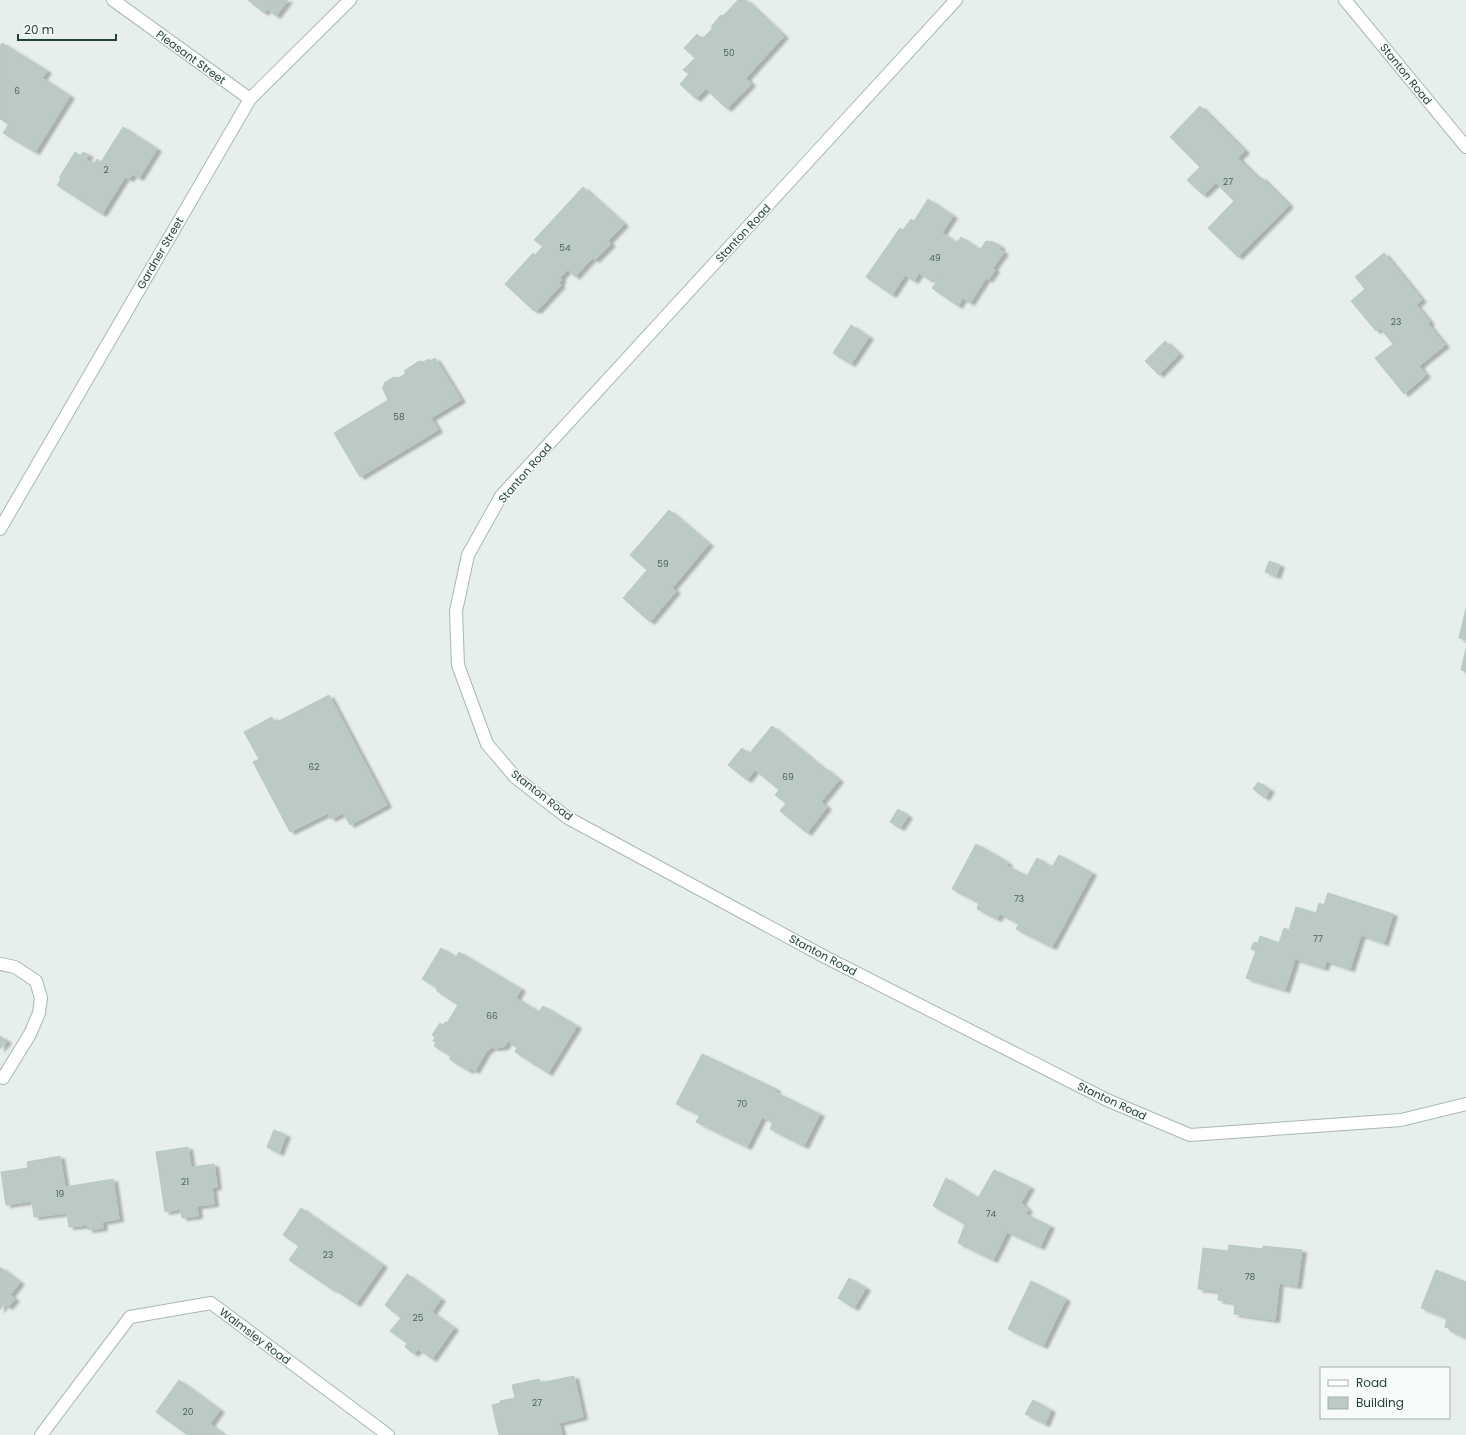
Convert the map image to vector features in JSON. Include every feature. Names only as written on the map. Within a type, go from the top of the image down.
[{"type":"street","name":"Pleasant Street","points":[[113,0],[250,99]]},
{"type":"street","name":"Gardner Street","points":[[0,529],[250,99],[350,0]]},
{"type":"street","name":"Stanton Road","points":[[956,0],[501,496],[468,555],[456,611],[458,665],[487,744],[516,778],[568,818],[834,961],[1107,1100],[1190,1135],[1401,1120],[1466,1104]]},
{"type":"street","name":"Stanton Road","points":[[1345,0],[1466,147]]},
{"type":"street","points":[[0,964],[15,967],[36,981],[42,998],[39,1013],[30,1034],[3,1078]]},
{"type":"street","name":"Walmsley Road","points":[[41,1435],[130,1317],[211,1303],[388,1435]]},
{"type":"building","points":[[248,0],[288,0],[276,16],[267,9],[264,13]]},
{"type":"building","points":[[738,0],[746,0],[784,36],[746,78],[751,84],[727,109],[706,89],[696,99],[680,84],[689,74],[683,70],[695,58],[684,48],[697,34],[702,39],[713,28],[711,27],[720,16],[723,16]]},
{"type":"building","points":[[2,43],[47,71],[42,78],[70,96],[35,152],[3,133],[9,124],[0,119],[0,46]]},
{"type":"building","points":[[1200,106],[1245,151],[1238,158],[1259,179],[1261,177],[1289,205],[1238,257],[1208,228],[1234,201],[1216,183],[1203,195],[1187,180],[1200,167],[1170,137]]},
{"type":"building","points":[[123,127],[157,149],[139,178],[133,174],[129,179],[125,177],[102,214],[57,185],[61,179],[59,178],[75,152],[81,156],[83,152],[89,155],[86,159],[94,164],[97,159],[101,162]]},
{"type":"building","points":[[583,187],[624,224],[608,241],[611,244],[595,260],[592,258],[575,277],[568,269],[560,278],[562,280],[559,283],[561,285],[537,311],[536,309],[534,311],[505,284],[533,253],[535,255],[543,246],[534,240]]},
{"type":"building","points":[[928,199],[953,216],[942,233],[957,243],[961,237],[980,250],[986,241],[993,242],[1000,246],[1000,250],[1004,252],[993,268],[995,270],[988,280],[986,278],[970,303],[963,298],[958,306],[932,288],[938,280],[928,279],[919,273],[914,281],[905,275],[892,295],[866,277],[900,228],[903,230],[911,219],[914,221]]},
{"type":"building","points":[[1384,253],[1422,300],[1416,305],[1430,322],[1428,324],[1445,345],[1419,366],[1426,375],[1404,394],[1375,358],[1393,344],[1380,328],[1376,331],[1351,301],[1365,289],[1355,277]]},
{"type":"building","points":[[851,325],[869,337],[851,364],[833,353]]},
{"type":"building","points":[[1165,341],[1179,354],[1159,375],[1145,361]]},
{"type":"building","points":[[435,358],[461,400],[431,418],[438,430],[360,477],[334,433],[388,400],[382,387],[384,387],[384,383],[394,377],[399,378],[406,373],[404,371],[419,361],[423,362],[429,359],[430,361]]},
{"type":"building","points":[[669,510],[709,544],[672,588],[676,591],[650,622],[623,598],[647,570],[630,555]]},
{"type":"building","points":[[1269,561],[1280,565],[1276,576],[1265,572]]},
{"type":"building","points":[[1466,608],[1466,640],[1459,638]]},
{"type":"building","points":[[1466,648],[1466,672],[1461,670]]},
{"type":"building","points":[[329,695],[387,805],[350,825],[343,813],[331,819],[328,813],[290,832],[253,762],[259,759],[244,732],[272,717],[275,723]]},
{"type":"building","points":[[772,726],[839,780],[821,802],[827,807],[807,833],[780,811],[786,803],[775,795],[779,790],[755,770],[747,780],[728,765],[742,748],[749,754]]},
{"type":"building","points":[[1258,782],[1270,790],[1265,798],[1253,789]]},
{"type":"building","points":[[898,809],[908,816],[900,828],[890,822]]},
{"type":"building","points":[[976,844],[1004,860],[1008,863],[1007,866],[1027,876],[1037,858],[1052,867],[1059,855],[1092,873],[1052,947],[1016,929],[1019,924],[1000,914],[997,919],[977,909],[979,903],[952,889]]},
{"type":"building","points":[[1328,893],[1393,914],[1384,943],[1361,935],[1350,969],[1326,961],[1324,968],[1295,959],[1285,990],[1246,978],[1256,951],[1251,949],[1254,942],[1258,943],[1260,936],[1279,943],[1284,928],[1289,930],[1296,907],[1316,913],[1319,903],[1324,905]]},
{"type":"building","points":[[441,948],[456,957],[459,952],[521,989],[516,998],[539,1012],[543,1006],[577,1026],[548,1073],[515,1052],[517,1048],[508,1041],[504,1047],[491,1047],[488,1051],[487,1050],[475,1071],[470,1068],[469,1071],[449,1059],[451,1056],[434,1046],[436,1042],[433,1041],[435,1037],[432,1035],[440,1023],[443,1025],[445,1022],[447,1023],[458,1005],[437,991],[437,988],[422,979]]},
{"type":"building","points":[[0,1036],[7,1041],[0,1049]]},
{"type":"building","points":[[702,1054],[776,1089],[775,1092],[820,1114],[804,1146],[770,1129],[773,1122],[762,1117],[747,1147],[696,1122],[700,1115],[676,1104]]},
{"type":"building","points":[[274,1130],[286,1135],[279,1153],[267,1147]]},
{"type":"building","points":[[188,1147],[191,1167],[214,1164],[217,1187],[212,1188],[214,1204],[197,1206],[198,1216],[182,1218],[181,1209],[165,1212],[156,1152]]},
{"type":"building","points":[[60,1156],[65,1187],[113,1179],[119,1219],[102,1222],[103,1228],[88,1230],[88,1225],[69,1227],[67,1213],[34,1217],[32,1201],[6,1205],[1,1172],[28,1168],[27,1162]]},
{"type":"building","points":[[994,1170],[1030,1187],[1021,1203],[1028,1210],[1025,1214],[1050,1226],[1040,1247],[1007,1232],[993,1260],[958,1243],[965,1224],[933,1206],[946,1178],[978,1198]]},
{"type":"building","points":[[301,1208],[383,1265],[356,1304],[289,1260],[299,1246],[283,1235]]},
{"type":"building","points":[[1229,1245],[1263,1249],[1263,1246],[1302,1250],[1297,1286],[1279,1283],[1275,1320],[1234,1314],[1235,1303],[1218,1300],[1219,1291],[1198,1289],[1203,1248],[1228,1251]]},
{"type":"building","points":[[0,1267],[20,1282],[10,1295],[15,1299],[8,1307],[4,1304],[0,1310]]},
{"type":"building","points":[[1436,1270],[1466,1282],[1466,1338],[1450,1331],[1451,1329],[1445,1327],[1447,1318],[1421,1308]]},
{"type":"building","points":[[407,1274],[441,1299],[432,1312],[454,1328],[432,1359],[418,1349],[414,1354],[405,1347],[407,1343],[390,1331],[401,1318],[385,1305]]},
{"type":"building","points":[[849,1278],[866,1288],[854,1308],[838,1298]]},
{"type":"building","points":[[1031,1281],[1066,1299],[1043,1346],[1008,1329]]},
{"type":"building","points":[[574,1376],[583,1417],[559,1423],[562,1435],[499,1435],[492,1405],[500,1403],[500,1401],[515,1398],[512,1385],[539,1379],[540,1383]]},
{"type":"building","points":[[179,1380],[220,1410],[210,1424],[224,1435],[188,1435],[156,1412]]},
{"type":"building","points":[[1033,1400],[1051,1410],[1045,1424],[1025,1414]]}]
